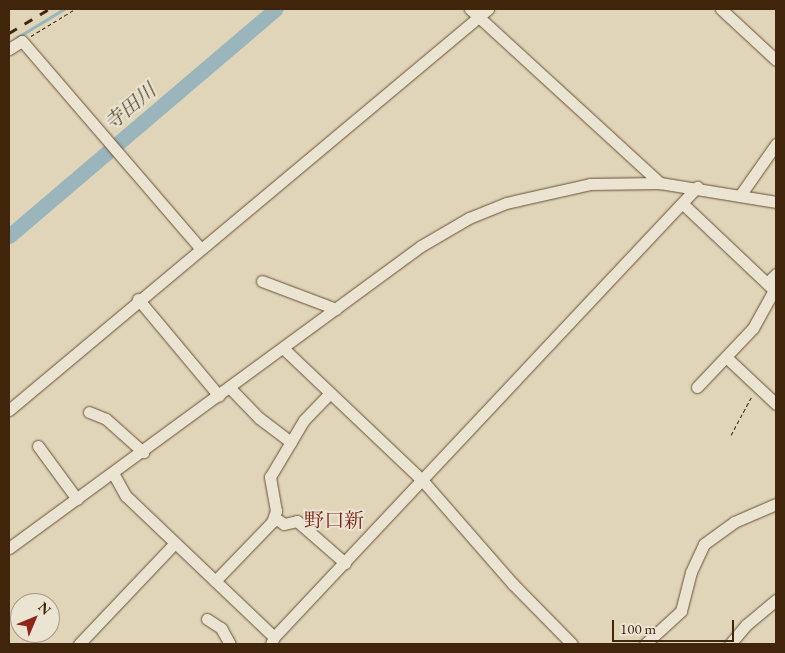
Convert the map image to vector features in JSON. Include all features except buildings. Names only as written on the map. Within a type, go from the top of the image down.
[{"type":"street","points":[[9,410],[475,13],[488,9]]},
{"type":"street","points":[[721,9],[776,60]]},
{"type":"street","points":[[475,13],[660,182]]},
{"type":"street","points":[[9,49],[22,42],[118,150],[200,248]]},
{"type":"street","points":[[741,194],[776,144]]},
{"type":"street","points":[[9,548],[449,228],[506,203],[590,184],[660,182],[741,194],[775,203]]},
{"type":"street","points":[[113,474],[126,496],[215,581],[272,641],[697,187]]},
{"type":"street","points":[[683,204],[773,289]]},
{"type":"street","points":[[697,387],[753,328],[773,289],[776,274]]},
{"type":"street","points":[[262,280],[336,309]]},
{"type":"street","points":[[138,299],[219,396]]},
{"type":"street","points":[[284,349],[423,480],[513,584],[572,644]]},
{"type":"street","points":[[726,357],[776,404]]},
{"type":"street","points":[[230,388],[260,418],[291,442]]},
{"type":"street","points":[[215,581],[274,517],[276,511],[270,477],[304,420],[330,393]]},
{"type":"street","points":[[89,412],[106,419],[142,452]]},
{"type":"street","points":[[38,446],[76,499]]},
{"type":"street","points":[[645,644],[681,611],[692,572],[704,544],[734,522],[776,504]]},
{"type":"street","points":[[274,517],[284,524],[297,521],[345,563]]},
{"type":"street","points":[[79,644],[174,543]]},
{"type":"street","points":[[730,644],[746,625],[776,600]]},
{"type":"street","points":[[207,619],[221,628],[230,644]]},
{"type":"path","points":[[22,42],[75,9]]},
{"type":"path","points":[[731,435],[757,386]]},
{"type":"waterway","points":[[18,37],[64,9]]},
{"type":"waterway","name":"寺田川","points":[[9,236],[276,9]]},
{"type":"railway","points":[[9,33],[49,9]]},
{"type":"district","name":"野口新","points":[[334,520]]}]
